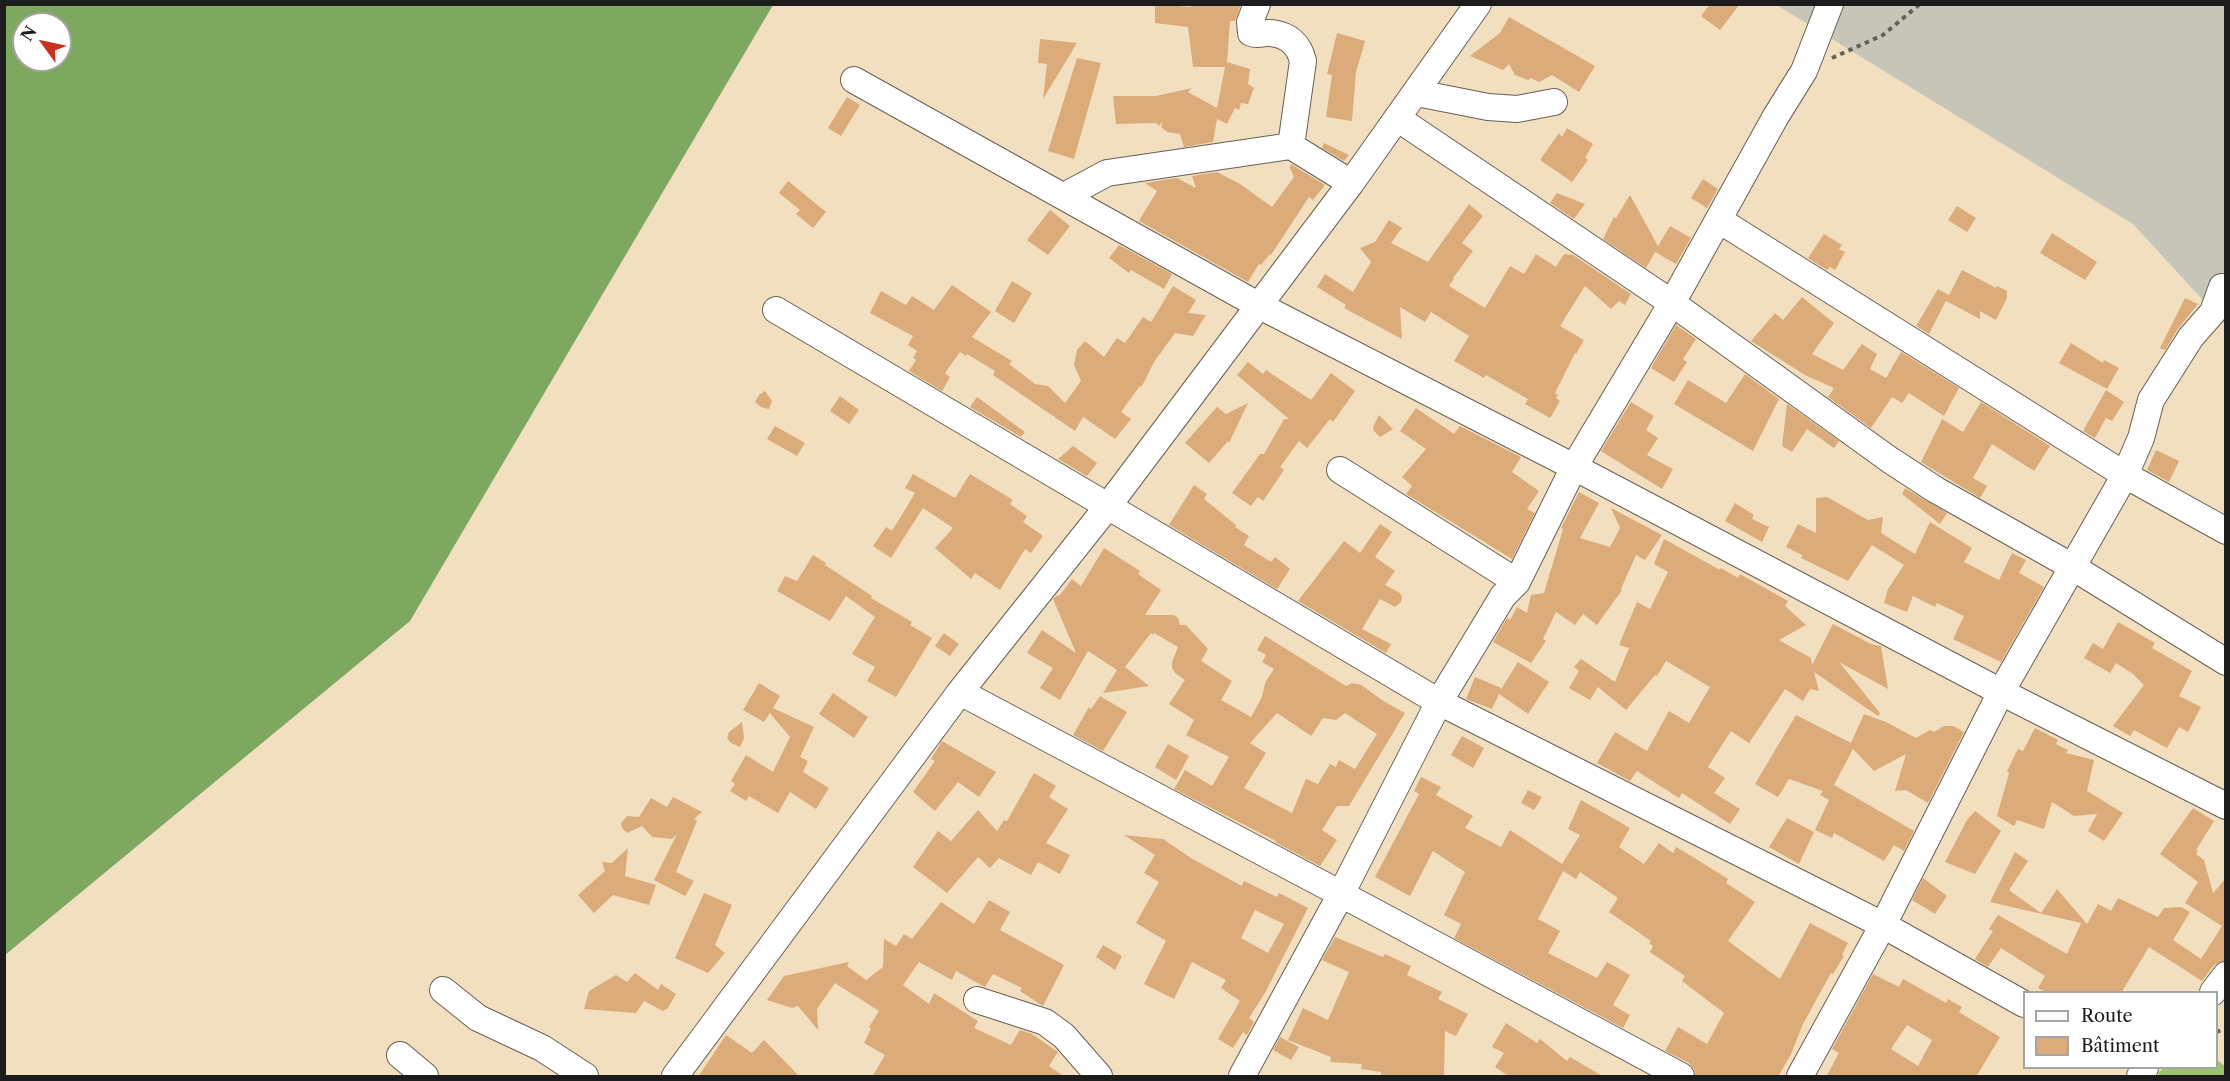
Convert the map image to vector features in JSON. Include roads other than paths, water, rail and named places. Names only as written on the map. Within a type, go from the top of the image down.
[{"type":"street","points":[[1257,4],[1250,22],[1251,33],[1260,36],[1269,33],[1293,41],[1303,61],[1291,146]]},
{"type":"street","points":[[675,1077],[960,692],[1108,506],[1351,183],[1478,4]]},
{"type":"street","points":[[1242,1077],[1341,894],[1439,702],[1503,596],[1517,582],[1574,467],[1672,303],[1776,116],[1804,71],[1830,4]]},
{"type":"street","points":[[854,80],[1258,305],[1574,467],[2001,692],[2226,806]]},
{"type":"street","points":[[1417,93],[1488,107],[1516,109],[1554,102]]},
{"type":"street","points":[[1397,118],[1672,303],[1890,460],[1936,490],[2071,566],[2226,662]]},
{"type":"street","points":[[1064,196],[1107,172],[1291,146],[1351,183]]},
{"type":"street","points":[[1719,220],[2125,475],[2226,531]]},
{"type":"street","points":[[1800,1077],[1883,925],[2001,692],[2125,475],[2141,438],[2151,400],[2191,337],[2213,312],[2222,287]]},
{"type":"street","points":[[776,310],[1439,702],[1883,925],[2023,1003]]},
{"type":"street","points":[[1340,470],[1517,582]]},
{"type":"street","points":[[960,692],[1680,1077]]},
{"type":"street","points":[[2214,991],[2226,975]]},
{"type":"street","points":[[443,990],[478,1018],[542,1048],[585,1077]]},
{"type":"street","points":[[976,1000],[1045,1022],[1064,1036],[1099,1077]]},
{"type":"street","points":[[400,1055],[425,1077]]}]
